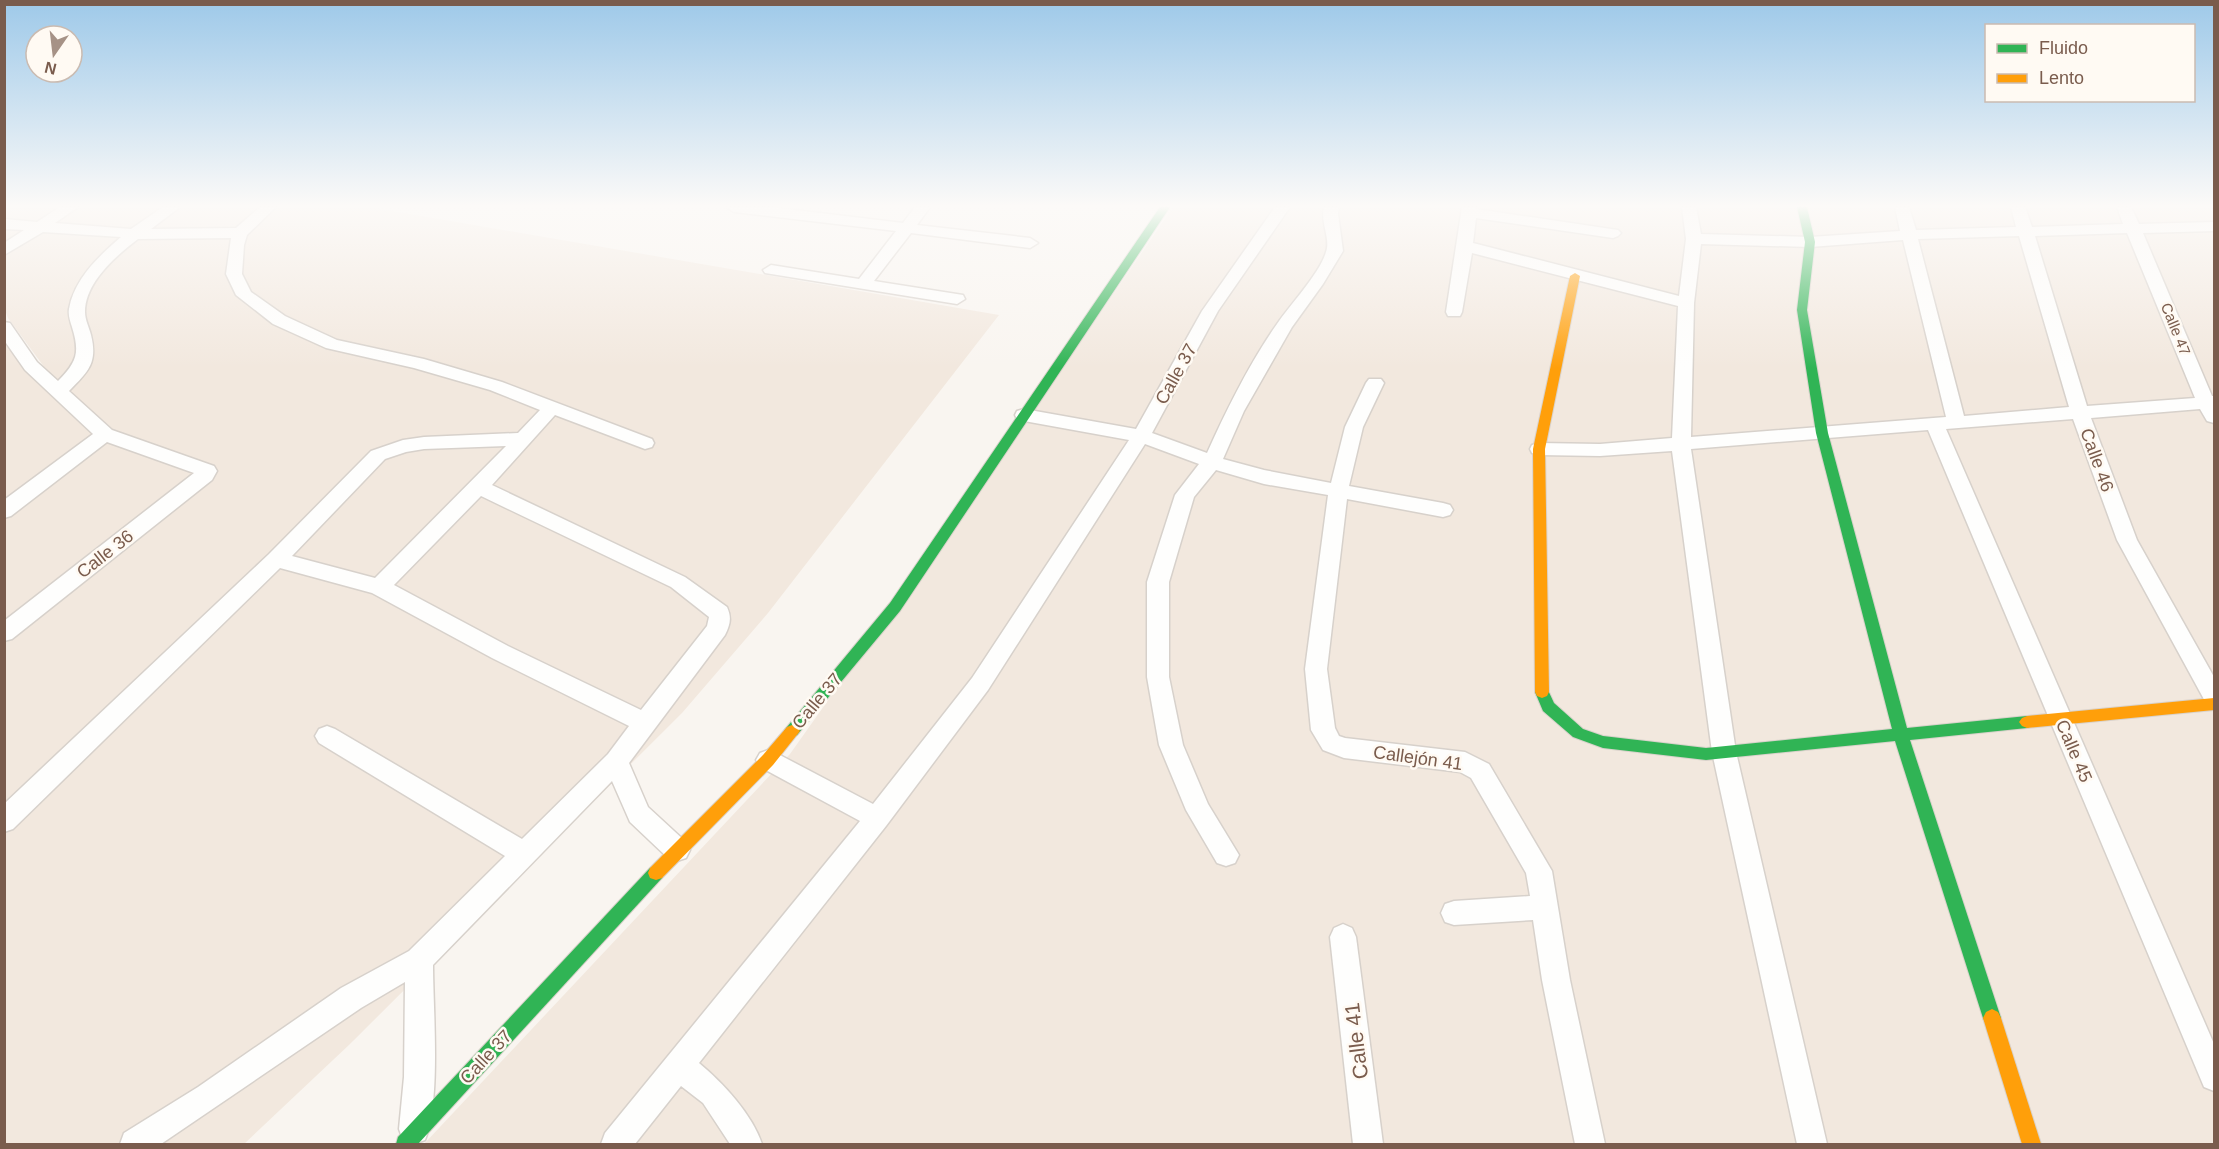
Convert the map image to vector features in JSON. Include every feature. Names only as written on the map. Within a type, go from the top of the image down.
[{"type":"street","points":[[59,391],[83,367],[87,356],[77,310],[89,276],[106,261]]},
{"type":"street","points":[[235,261],[234,274],[244,295],[279,320],[332,344],[418,363],[496,386],[645,443]]},
{"type":"street","points":[[864,283],[880,261]]},
{"type":"street","name":"Calle 37","points":[[409,1140],[677,850],[768,760],[895,607],[1129,261]]},
{"type":"street","name":"Calle 37","points":[[616,1144],[877,818],[980,684],[1141,436],[1210,311],[1245,261]]},
{"type":"street","points":[[1226,855],[1198,810],[1172,745],[1158,676],[1158,582],[1185,495],[1212,462],[1235,411],[1284,326],[1316,284],[1329,261]]},
{"type":"street","points":[[1454,312],[1463,261]]},
{"type":"street","points":[[1519,261],[1686,303]]},
{"type":"street","points":[[1691,261],[1686,303],[1681,445],[1724,752],[1812,1144]]},
{"type":"street","points":[[1808,261],[1802,310],[1822,433],[1901,735],[2032,1144]]},
{"type":"street","name":"Calle 45","points":[[1915,261],[1946,423],[2060,719],[2214,1077]]},
{"type":"street","name":"Calle 46","points":[[2035,261],[2080,412],[2127,540],[2214,697]]},
{"type":"street","name":"Calle 47","points":[[2148,261],[2212,407]]},
{"type":"street","points":[[771,270],[957,299]]},
{"type":"street","points":[[1575,276],[1539,448],[1542,694],[1548,706],[1578,733],[1603,742],[1706,754],[2214,704]]},
{"type":"street","points":[[4,327],[30,366],[105,434],[4,511]]},
{"type":"street","name":"Callejón 41","points":[[1375,383],[1354,428],[1338,492],[1316,669],[1323,730],[1331,742],[1344,748],[1465,762],[1480,771],[1539,871],[1556,980],[1590,1144]]},
{"type":"street","points":[[1539,448],[1600,450],[2080,412],[2212,407]]},
{"type":"street","points":[[379,587],[479,487],[552,408]]},
{"type":"street","points":[[1024,415],[1141,436],[1212,462],[1264,477],[1443,510]]},
{"type":"street","name":"Calle 36","points":[[5,632],[205,475],[204,469],[105,434]]},
{"type":"street","points":[[4,821],[276,559],[378,455],[403,446],[424,443],[524,439]]},
{"type":"street","points":[[135,1144],[208,1097],[351,998],[420,960],[616,761],[717,629],[720,620],[719,613],[678,582],[479,487]]},
{"type":"street","points":[[276,559],[379,587],[500,652],[645,723]]},
{"type":"street","points":[[327,736],[524,854]]},
{"type":"street","points":[[768,760],[877,818]]},
{"type":"street","points":[[616,761],[639,814],[677,850]]},
{"type":"street","points":[[1454,913],[1544,907]]},
{"type":"street","name":"Calle 41","points":[[1343,937],[1368,1144]]},
{"type":"street","points":[[409,1140],[419,1077],[420,960]]},
{"type":"street","points":[[680,1066],[713,1093],[747,1144]]},
{"type":"shaded area","points":[[5,261],[682,261],[999,315],[768,613],[682,713],[350,1044],[244,1144],[5,1144],[5,638],[214,472],[112,430],[59,387],[8,318],[5,310]]},
{"type":"shaded area","points":[[1136,261],[2214,261],[2214,1144],[424,1144],[790,754],[1033,411]]},
{"type":"shaded area","points":[[4,343],[38,384],[97,434],[199,473],[12,621],[4,619]]},
{"type":"traffic: fast","points":[[792,731],[895,607],[1129,261]]},
{"type":"traffic: fast","points":[[1808,261],[1802,310],[1822,433],[1901,735],[1992,1018]]},
{"type":"traffic: fast","points":[[1542,692],[1548,707],[1578,733],[1603,742],[1706,754],[2027,722]]},
{"type":"traffic: fast","points":[[405,1144],[656,873]]},
{"type":"traffic: slow","points":[[1542,692],[1539,449],[1575,276]]},
{"type":"traffic: slow","points":[[2027,722],[2214,704]]},
{"type":"traffic: slow","points":[[656,873],[768,760],[792,731]]},
{"type":"traffic: slow","points":[[1992,1018],[2032,1144]]}]
